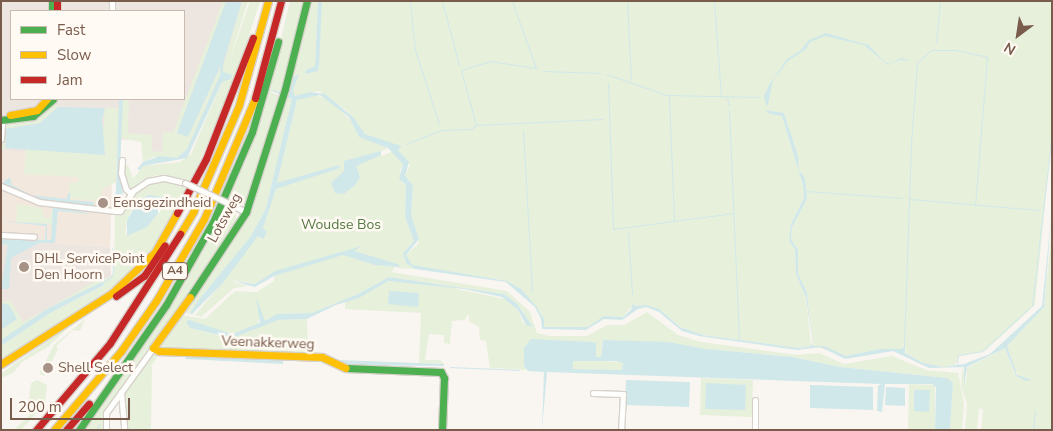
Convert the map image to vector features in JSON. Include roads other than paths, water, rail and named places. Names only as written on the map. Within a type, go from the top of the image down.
[{"type":"main road","name":"A4","points":[[1,364],[132,277],[159,245],[192,188],[243,81],[264,1]]},
{"type":"main road","name":"A4","points":[[36,430],[110,344],[168,257],[208,180],[243,81],[268,1]]},
{"type":"main road","name":"A4","points":[[54,430],[121,351],[179,263],[216,194],[262,87],[281,1]]},
{"type":"main road","name":"A4","points":[[79,430],[173,294],[213,222],[241,160],[286,1]]},
{"type":"main road","name":"Lotsweg","points":[[154,348],[205,277],[246,212],[286,90],[307,1]]},
{"type":"main road","points":[[2,120],[32,112],[46,100]]},
{"type":"main road","points":[[2,120],[34,116],[52,100]]},
{"type":"main road","name":"A4","points":[[91,312],[135,284],[150,269],[187,203],[192,188]]},
{"type":"main road","name":"Veenakkerweg","points":[[154,348],[159,351],[322,357],[343,368],[438,372],[444,376],[442,430]]},
{"type":"main road","name":"A4","points":[[66,430],[131,356]]},
{"type":"street","points":[[1,139],[2,120]]},
{"type":"street","points":[[122,160],[121,173],[126,189],[131,194]]},
{"type":"street","points":[[1,186],[44,203],[115,211],[123,208],[131,194],[142,183],[159,178],[185,183],[246,212]]},
{"type":"street","points":[[1,235],[34,237]]},
{"type":"street","name":"Lotsweg","points":[[106,430],[106,413],[154,348]]},
{"type":"street","points":[[121,392],[124,430]]},
{"type":"street","points":[[593,393],[623,394],[622,430]]},
{"type":"street","points":[[754,430],[755,400]]},
{"type":"water","points":[[226,1],[242,1],[223,64],[223,72],[232,75],[231,79],[222,82],[187,158],[143,166],[140,170],[137,169],[143,162],[160,156],[177,158],[187,149],[220,75],[221,65],[188,137],[177,133]]},
{"type":"water","points":[[318,1],[322,1],[319,66],[318,71],[305,74],[306,70],[315,66]]},
{"type":"water","points":[[826,33],[868,45],[885,62],[890,64],[901,58],[912,61],[900,60],[888,65],[864,45],[825,36],[810,42],[806,49],[788,61],[773,80],[768,105],[766,105],[764,96],[769,85],[787,59],[801,50],[809,40]]},
{"type":"water","points":[[299,74],[293,90],[295,96],[310,92],[325,94],[353,117],[365,134],[401,146],[398,150],[409,162],[405,176],[413,185],[411,215],[419,239],[406,255],[412,265],[507,281],[521,289],[536,306],[544,319],[544,327],[588,327],[604,316],[623,317],[631,310],[632,304],[635,306],[646,305],[659,309],[680,327],[703,335],[799,348],[811,346],[812,342],[813,346],[824,346],[846,356],[880,349],[902,349],[905,343],[905,353],[923,363],[944,367],[964,364],[990,354],[1042,306],[1052,210],[1044,307],[1007,346],[1017,375],[1032,380],[1026,381],[1016,376],[1005,348],[967,367],[964,386],[964,367],[929,368],[893,351],[845,359],[821,347],[797,350],[699,336],[682,331],[659,312],[646,307],[638,309],[622,320],[604,319],[586,330],[542,329],[541,319],[535,307],[506,282],[415,269],[406,263],[403,253],[414,241],[405,217],[406,185],[399,179],[403,164],[388,148],[359,137],[349,117],[320,95],[297,100],[277,183],[339,165],[340,168],[276,189],[263,228],[267,232],[263,239],[258,236],[223,283],[192,314],[190,313],[198,301],[251,236],[266,208],[292,99],[269,90],[289,93],[294,77]]},
{"type":"water","points":[[119,100],[123,100],[120,170],[123,194],[117,206],[113,204],[116,191]]},
{"type":"water","points":[[58,107],[105,108],[102,120],[105,155],[5,148],[6,129],[40,123]]},
{"type":"water","points":[[765,110],[784,113],[798,156],[799,170],[805,178],[807,199],[792,227],[791,239],[798,250],[798,273],[807,293],[812,341],[806,297],[796,274],[795,249],[789,241],[791,224],[804,198],[803,185],[782,116],[770,114]]},
{"type":"water","points":[[381,151],[381,155],[356,166],[360,177],[355,185],[344,194],[335,193],[331,183],[344,171],[344,161]]},
{"type":"water","points":[[10,177],[12,185],[31,195],[66,199],[70,191],[70,200],[94,202],[94,207],[37,200],[1,184]]},
{"type":"water","points":[[148,195],[163,197],[161,210],[147,227],[127,236],[127,220],[137,203]]},
{"type":"water","points":[[53,206],[94,214],[58,211],[55,243],[39,243],[11,258],[9,289],[1,289],[8,245],[1,244],[1,238],[45,240],[46,226],[1,221],[47,224],[47,240],[51,240]]},
{"type":"water","points":[[362,246],[354,251],[398,264],[400,267],[375,265],[343,255],[274,276],[255,287],[233,281],[255,284],[275,271]]},
{"type":"water","points":[[389,277],[504,294],[517,304],[533,327],[526,325],[518,310],[502,297],[464,289],[388,281],[359,298],[336,305],[307,319],[278,320],[232,338],[190,328],[186,322],[189,320],[232,334],[260,323],[256,297],[265,321],[277,314],[312,313],[358,294]]},
{"type":"water","points":[[102,282],[104,285],[50,313],[1,346],[1,340],[47,309]]},
{"type":"water","points":[[389,291],[419,293],[418,307],[388,304]]},
{"type":"water","points":[[1,303],[9,305],[17,319],[1,330]]},
{"type":"water","points":[[531,339],[592,342],[596,343],[596,357],[601,357],[603,340],[668,342],[706,349],[793,357],[840,367],[947,378],[953,383],[950,430],[935,430],[936,387],[932,384],[885,384],[882,412],[877,411],[878,386],[881,384],[547,372],[542,430],[544,372],[528,371],[524,366],[524,348]],"holes":[[[573,361],[616,361],[623,363],[622,370],[573,369]]]},
{"type":"water","points":[[186,356],[283,359],[283,364],[185,359]]},
{"type":"water","points":[[339,360],[444,364],[444,366],[340,365]]},
{"type":"water","points":[[626,380],[690,382],[689,407],[625,405]]},
{"type":"water","points":[[706,383],[746,385],[745,410],[705,409]]},
{"type":"water","points":[[810,385],[873,387],[873,410],[810,408]]},
{"type":"water","points":[[886,387],[905,388],[905,406],[885,405]]},
{"type":"water","points":[[914,390],[930,390],[929,412],[914,411]]},
{"type":"waterway","points":[[410,1],[415,50],[439,124]]},
{"type":"waterway","points":[[442,1],[459,65]]},
{"type":"waterway","points":[[476,125],[461,70],[490,61],[536,68],[512,1]]},
{"type":"waterway","points":[[627,1],[631,80]]},
{"type":"waterway","points":[[714,1],[721,96]]},
{"type":"waterway","points":[[936,42],[940,1]]},
{"type":"waterway","points":[[904,344],[911,143],[917,63],[931,50],[955,50],[987,57],[975,205]]},
{"type":"waterway","points":[[543,71],[600,73]]},
{"type":"waterway","points":[[606,74],[667,95],[758,97]]},
{"type":"waterway","points":[[608,83],[613,229],[734,213]]},
{"type":"waterway","points":[[669,96],[674,220]]},
{"type":"waterway","points":[[727,97],[729,106]]},
{"type":"waterway","points":[[729,111],[739,339]]},
{"type":"waterway","points":[[406,144],[441,130],[471,129],[476,125],[602,119]]},
{"type":"waterway","points":[[523,130],[532,292]]},
{"type":"waterway","points":[[1032,306],[1052,133]]},
{"type":"waterway","points":[[806,191],[902,198]]},
{"type":"waterway","points":[[910,199],[1039,210]]},
{"type":"waterway","points":[[628,233],[632,294]]},
{"type":"waterway","points":[[101,283],[111,277],[113,272],[112,248]]},
{"type":"waterway","points":[[957,365],[958,355],[982,351],[1030,307]]},
{"type":"waterway","points":[[450,367],[519,370]]},
{"type":"waterway","points":[[1033,430],[1035,410]]},
{"type":"waterway","points":[[97,430],[99,424]]},
{"type":"place","name":"Eensgezindheid","points":[[103,203]]},
{"type":"place","name":"DHL ServicePoint Den Hoorn","points":[[24,267]]},
{"type":"place","name":"Shell Select","points":[[48,368]]},
{"type":"park label","name":"Woudse Bos","points":[[341,225]]}]
